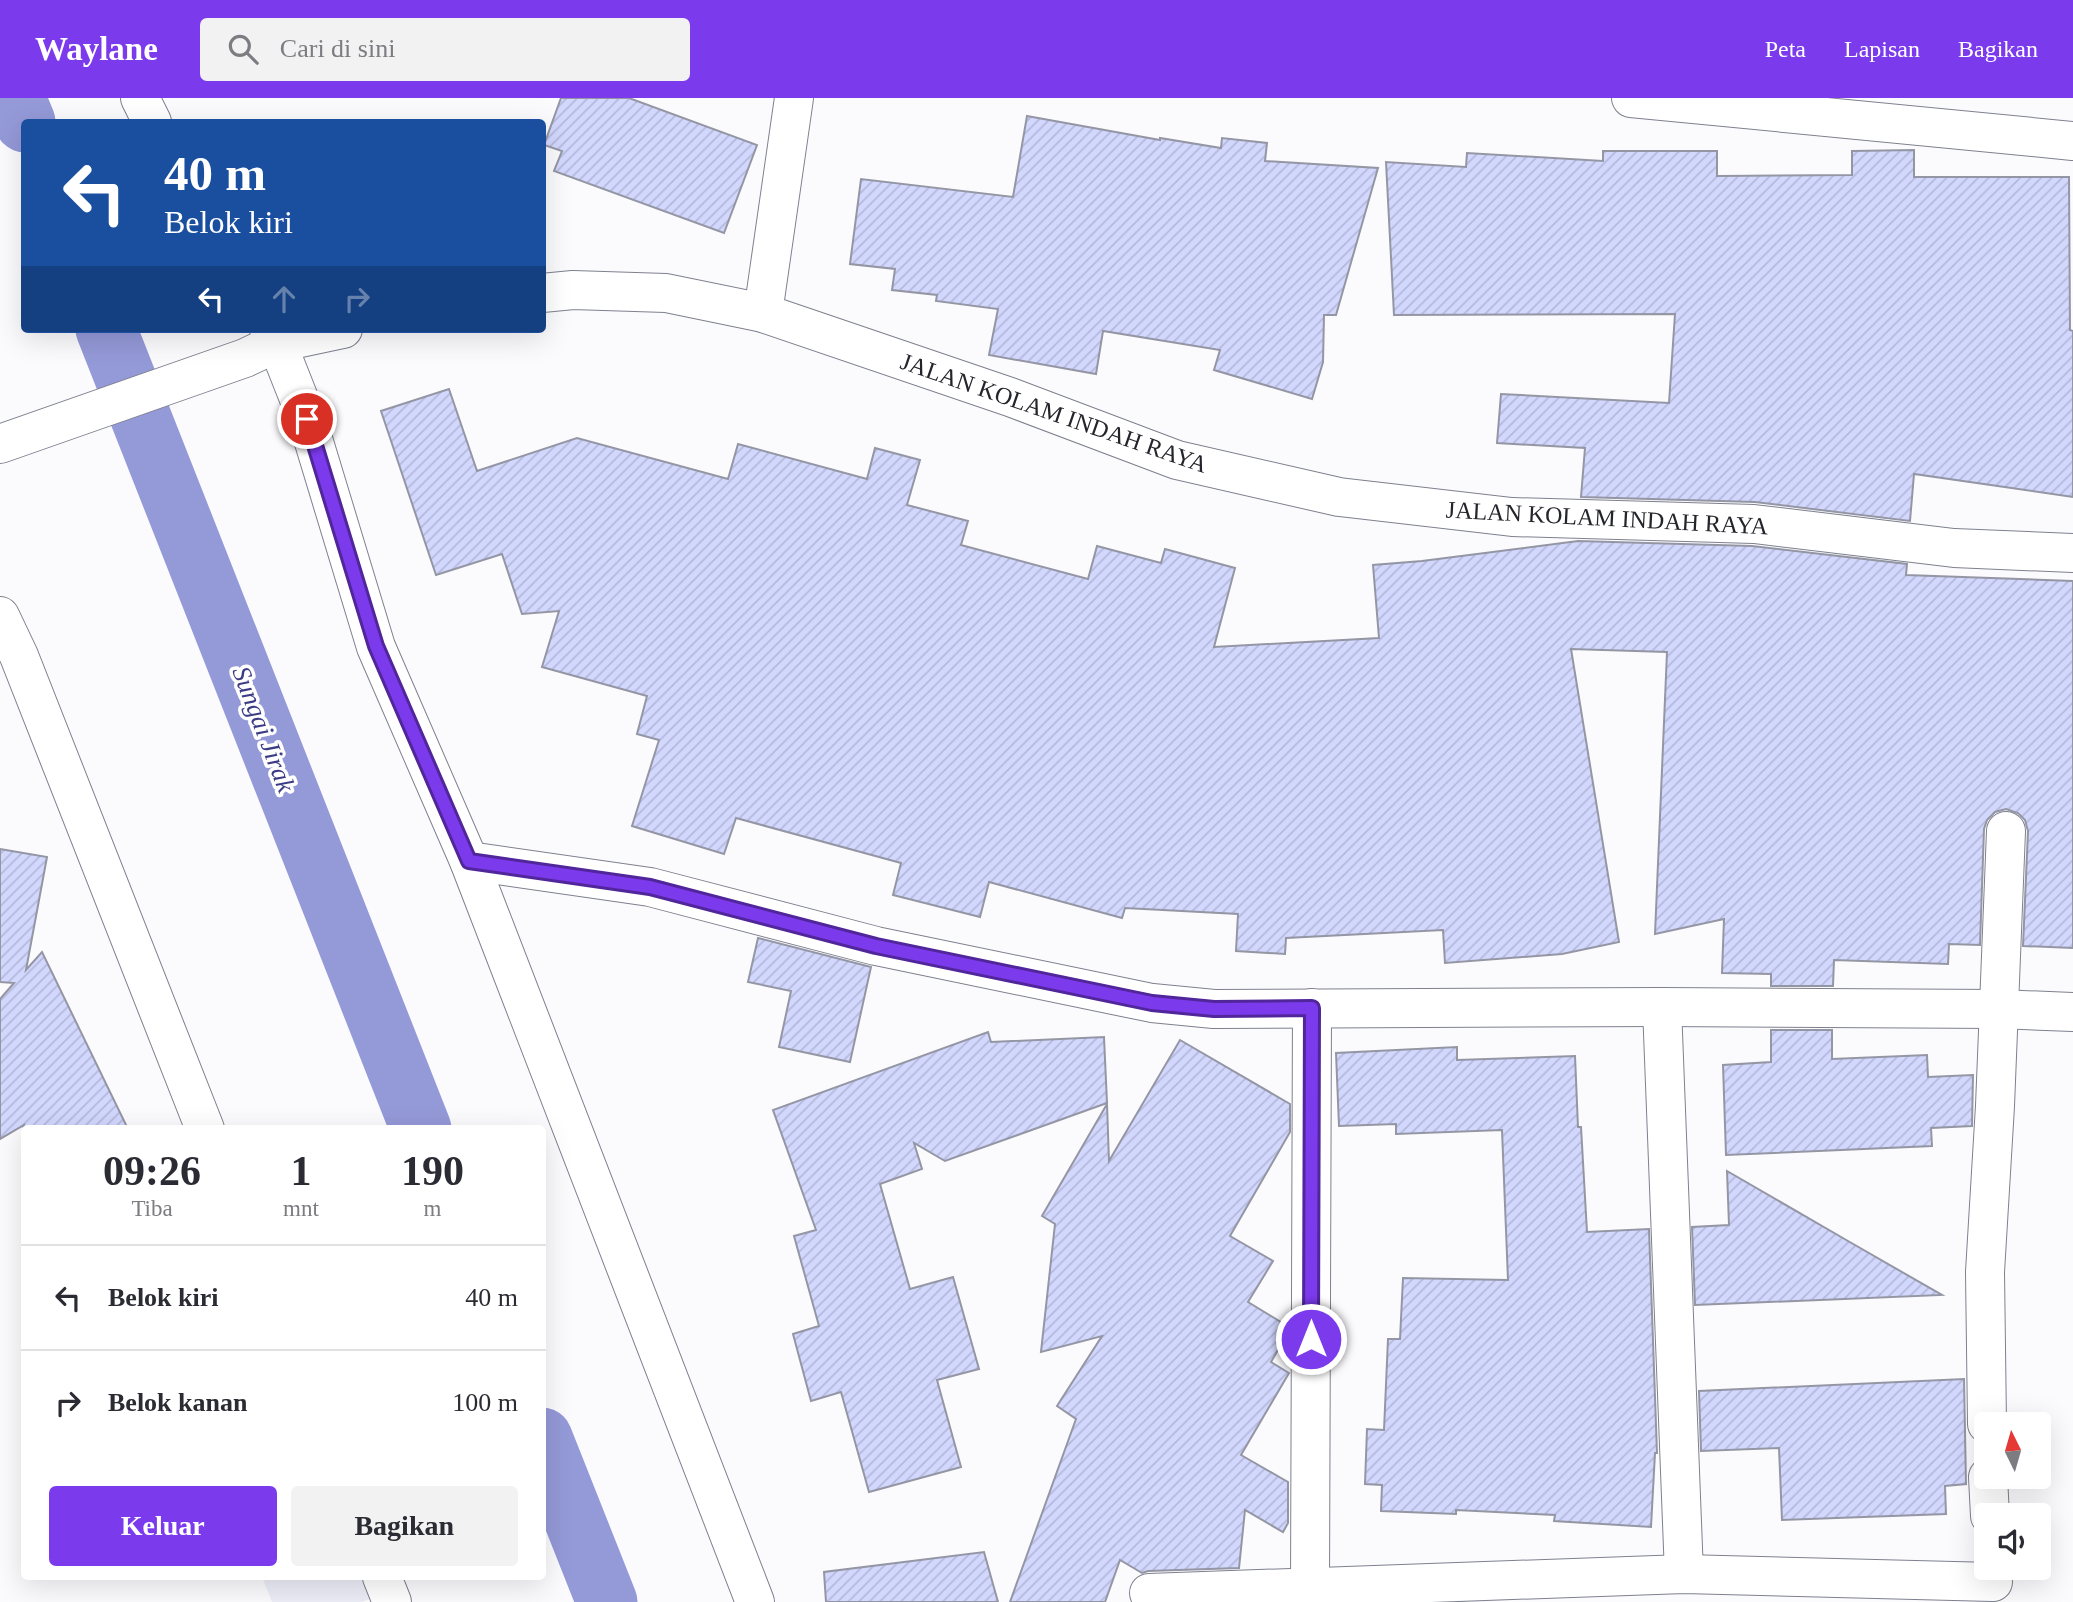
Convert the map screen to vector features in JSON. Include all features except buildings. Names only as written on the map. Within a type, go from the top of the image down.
[{"type":"street","points":[[140,98],[150,119]]},
{"type":"street","points":[[763,313],[794,98]]},
{"type":"street","points":[[1631,98],[2073,141]]},
{"type":"street","name":"JALAN KOLAM INDAH RAYA","points":[[546,292],[666,293],[763,313],[1010,397],[1178,460],[1339,497],[1512,517],[1754,524],[1954,548],[2073,554]]},
{"type":"street","points":[[0,444],[264,343],[320,333]]},
{"type":"street","points":[[264,343],[307,419],[376,646],[469,861],[755,1602]]},
{"type":"street","points":[[0,616],[19,656],[203,1125]]},
{"type":"street","points":[[1987,1412],[1985,1272],[2006,831]]},
{"type":"street","points":[[469,861],[650,887],[876,946],[1152,1003],[1214,1009],[1662,1007],[2073,1012]]},
{"type":"street","points":[[1662,1007],[1684,1574]]},
{"type":"street","points":[[1310,1588],[1312,1008]]},
{"type":"street","points":[[1149,1594],[1684,1574],[1992,1584]]},
{"type":"street","points":[[383,1580],[392,1602]]},
{"type":"shaded area","points":[[263,1580],[372,1580],[378,1596],[362,1602],[272,1602]]},
{"type":"waterway","name":"Sungai Jirak","points":[[15,98],[24,119]]},
{"type":"waterway","name":"Sungai Jirak","points":[[108,333],[419,1125]]},
{"type":"waterway","name":"Sungai Jirak","points":[[546,1448],[607,1602]]},
{"type":"route","points":[[307,419],[376,646],[469,861],[650,887],[876,946],[1152,1003],[1214,1009],[1312,1008],[1311,1339]]}]
